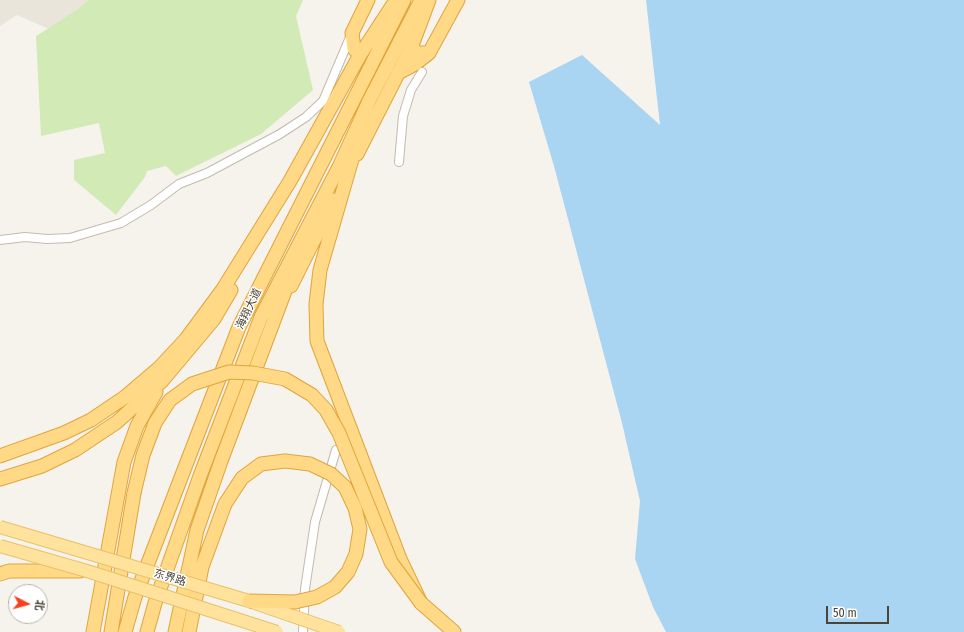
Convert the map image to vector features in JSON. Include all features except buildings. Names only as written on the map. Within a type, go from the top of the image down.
[{"type":"highway","points":[[360,55],[354,50],[352,33],[368,0]]},
{"type":"highway","points":[[3,478],[42,466],[75,450],[117,422],[162,381],[214,319],[249,259],[290,181],[360,55],[396,0]]},
{"type":"highway","name":"海翔大道","points":[[125,632],[135,597],[239,327],[404,0]]},
{"type":"highway","name":"海翔大道","points":[[147,632],[155,603],[200,476],[261,317],[316,208],[339,167],[369,101],[421,0]]},
{"type":"highway","points":[[266,339],[298,270],[411,48],[429,0]]},
{"type":"highway","points":[[398,73],[415,64],[429,53],[458,0]]},
{"type":"highway","points":[[411,48],[418,53],[429,53]]},
{"type":"highway","points":[[369,101],[320,270],[316,304],[317,341],[400,559],[421,603]]},
{"type":"highway","points":[[0,456],[64,433],[91,420],[125,397],[158,368],[186,339],[223,289],[290,181]]},
{"type":"highway","points":[[175,632],[197,530],[266,339],[316,208]]},
{"type":"highway","points":[[111,632],[134,493],[143,456],[155,423],[170,400],[192,384],[230,372],[253,373],[285,379],[312,395],[326,410],[339,433],[391,562],[421,603],[454,632]]},
{"type":"highway","points":[[93,632],[124,462],[137,426],[162,381]]},
{"type":"highway","points":[[189,632],[202,566],[225,504],[242,478],[261,464],[285,461],[310,464],[331,474],[345,488],[355,508],[360,529],[356,554],[348,572],[335,587],[317,597],[295,602],[249,601]]},
{"type":"highway","points":[[0,574],[9,571],[87,571]]},
{"type":"main road","name":"东界路","points":[[0,527],[249,601],[339,632]]},
{"type":"main road","name":"东界路","points":[[0,546],[87,571],[277,632]]},
{"type":"street","points":[[0,240],[26,237],[46,239],[70,238],[121,223],[151,205],[179,184],[206,173],[280,134],[306,117],[323,101],[352,33]]},
{"type":"street","points":[[399,162],[403,116],[411,90],[422,72]]},
{"type":"street","points":[[303,632],[305,589],[315,522],[336,450]]},
{"type":"shaded area","points":[[0,0],[88,0],[75,12],[49,29],[17,15],[0,26]]},
{"type":"green space","points":[[88,0],[303,0],[296,16],[313,90],[261,134],[176,176],[166,166],[147,171],[145,177],[116,215],[74,180],[74,160],[105,153],[99,123],[41,136],[36,36],[74,12]]},
{"type":"water","points":[[646,0],[964,0],[964,632],[666,632],[653,607],[635,559],[640,501],[622,423],[554,166],[529,82],[582,55],[660,125]]}]
